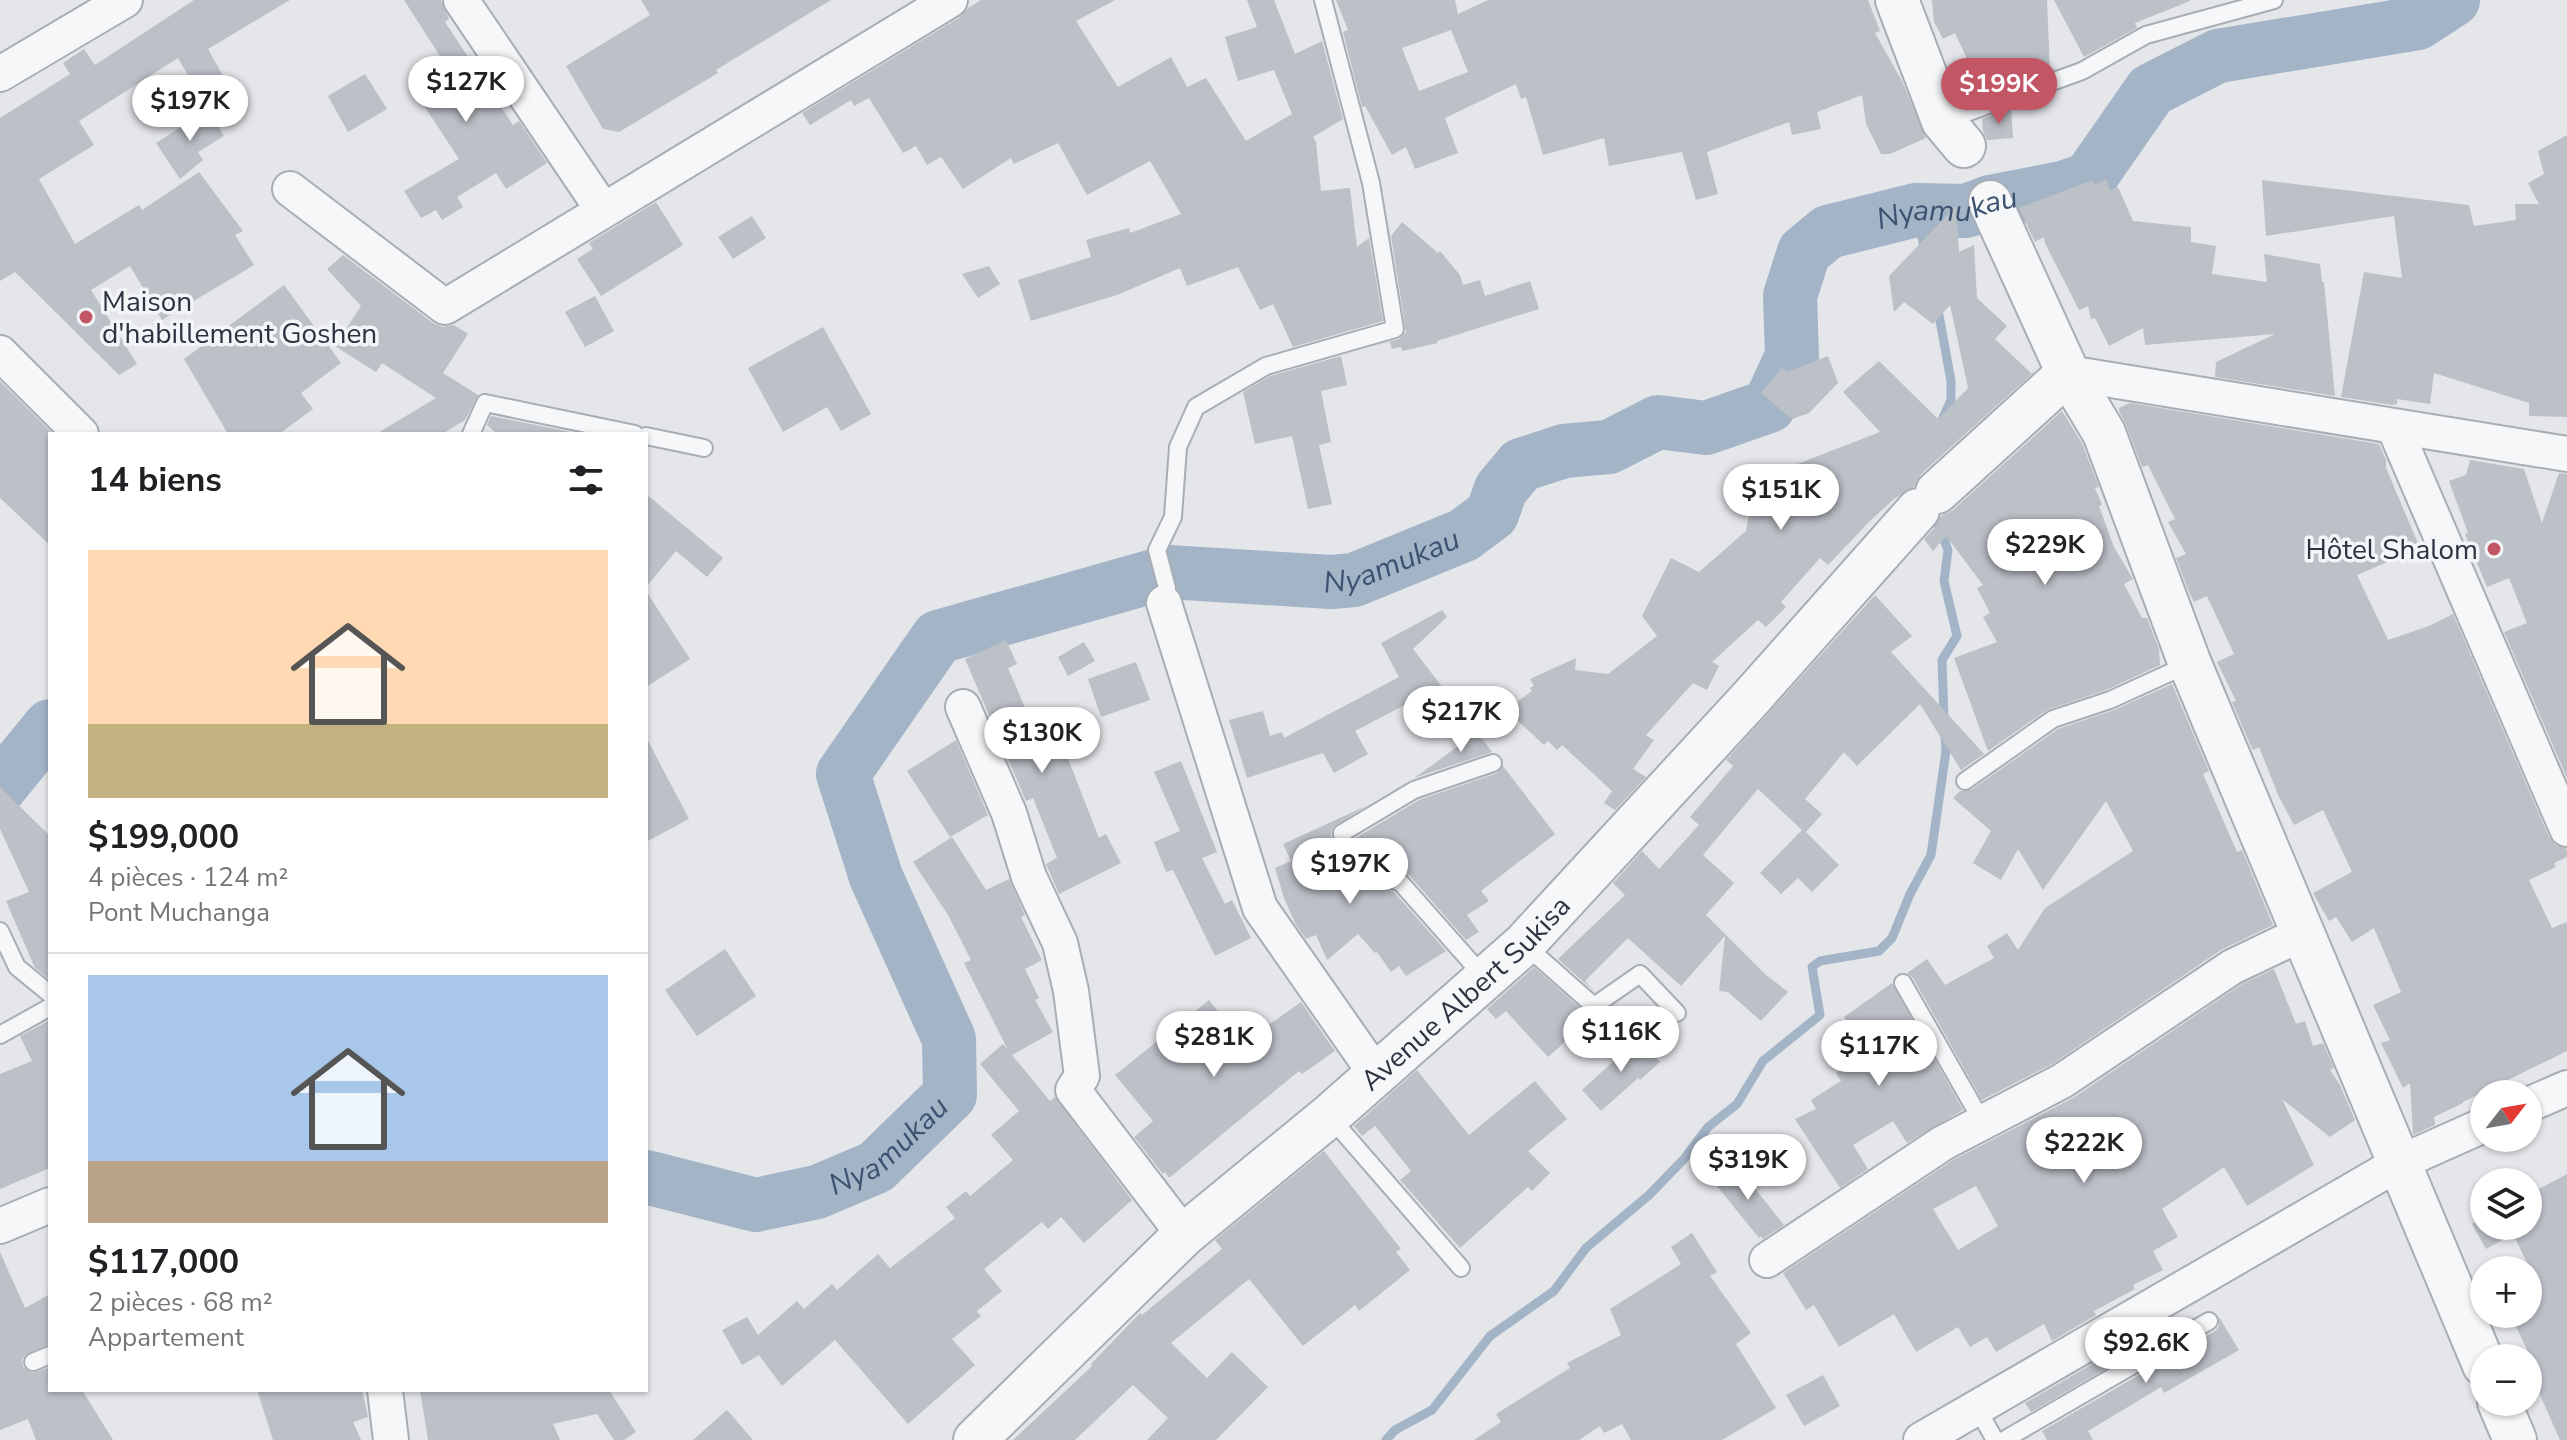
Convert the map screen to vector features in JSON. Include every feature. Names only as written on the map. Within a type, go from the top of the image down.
[{"type":"street","points":[[0,74],[125,0]]},
{"type":"street","points":[[461,0],[603,210]]},
{"type":"street","points":[[290,189],[445,307],[950,0]]},
{"type":"street","points":[[1897,0],[1953,133]]},
{"type":"street","points":[[1998,219],[2068,373],[2104,433],[2190,664],[2475,1344]]},
{"type":"street","points":[[0,353],[79,432]]},
{"type":"street","points":[[2068,373],[2567,454]]},
{"type":"street","name":"Avenue Albert Sukisa","points":[[975,1440],[1184,1235],[1329,1116],[1524,944],[1927,501],[2068,373]]},
{"type":"street","points":[[2394,427],[2567,829]]},
{"type":"street","points":[[1165,596],[1260,908],[1376,1074]]},
{"type":"street","points":[[963,707],[1009,813],[1029,877],[1060,943],[1071,991],[1082,1076],[1073,1090],[1184,1235]]},
{"type":"street","points":[[1767,1260],[1943,1143],[2062,1081],[2232,967],[2303,933]]},
{"type":"street","points":[[2542,1099],[2567,1088]]},
{"type":"street","points":[[1921,1440],[2401,1162],[2470,1131]]},
{"type":"street","points":[[0,1226],[48,1206]]},
{"type":"street","points":[[385,1392],[391,1440]]},
{"type":"street","points":[[2505,1416],[2515,1440]]},
{"type":"lane","points":[[1165,596],[1157,550],[1173,517],[1178,447],[1196,407],[1266,366],[1395,329],[1371,183],[1323,0]]},
{"type":"lane","points":[[1953,133],[2082,71],[2146,35],[2274,0]]},
{"type":"lane","points":[[472,432],[485,403],[625,432]]},
{"type":"lane","points":[[648,436],[704,448]]},
{"type":"lane","points":[[1965,781],[2053,719],[2110,700],[2190,664]]},
{"type":"lane","points":[[1486,978],[1401,883],[1345,860],[1342,833],[1414,790],[1493,763]]},
{"type":"lane","points":[[0,931],[17,967],[48,992]]},
{"type":"lane","points":[[1524,944],[1594,1006],[1640,974],[1677,1013]]},
{"type":"lane","points":[[1903,983],[1983,1123]]},
{"type":"lane","points":[[0,1035],[48,1008]]},
{"type":"lane","points":[[1329,1116],[1461,1268]]},
{"type":"lane","points":[[2004,1440],[2209,1321]]},
{"type":"lane","points":[[33,1362],[48,1356]]},
{"type":"lane","points":[[1977,1408],[1995,1440]]},
{"type":"building","points":[[194,0],[290,0],[208,49],[231,90],[205,104],[178,58],[79,121],[94,145],[39,179],[75,244],[139,205],[142,210],[199,172],[243,231],[235,235],[254,265],[162,320],[130,266],[91,290],[137,364],[119,375],[15,272],[0,281],[0,118],[70,74],[63,63],[84,49],[95,65]]},
{"type":"building","points":[[404,0],[441,0],[449,19],[445,22],[513,125],[519,121],[547,163],[506,189],[496,173],[457,197],[463,207],[442,220],[436,210],[421,218],[404,191],[459,159],[413,89],[447,67]]},
{"type":"building","points":[[641,0],[831,0],[619,132],[603,129],[566,66],[650,15]]},
{"type":"building","points":[[981,0],[1115,0],[1076,21],[1118,87],[1171,57],[1187,87],[1206,78],[1246,141],[1292,114],[1274,70],[1238,81],[1225,37],[1257,27],[1247,0],[1274,0],[1295,54],[1322,41],[1343,119],[1313,137],[1321,191],[1350,188],[1357,247],[1369,238],[1383,321],[1293,347],[1273,304],[1260,310],[1238,267],[1187,286],[1180,268],[1117,295],[1031,321],[1018,280],[1091,257],[1086,240],[1129,228],[1130,233],[1181,214],[1150,161],[1087,195],[1058,143],[1014,164],[1011,158],[963,189],[941,157],[927,165],[916,146],[903,153],[869,98],[854,106],[851,100],[810,125],[802,113],[960,17]]},
{"type":"building","points":[[1336,0],[1455,0],[1458,14],[1488,0],[1868,0],[1880,31],[1875,33],[1902,81],[1926,138],[1890,154],[1881,154],[1866,124],[1862,95],[1817,112],[1821,129],[1792,135],[1789,122],[1707,152],[1718,194],[1696,200],[1682,152],[1609,166],[1604,138],[1543,155],[1526,97],[1521,99],[1516,84],[1445,118],[1458,153],[1415,169],[1406,147],[1392,155],[1365,106],[1362,107],[1343,32],[1348,30]],"holes":[[[1451,30],[1468,72],[1419,91],[1402,48]]]},
{"type":"building","points":[[1932,0],[2047,0],[2050,71],[1981,96],[1980,87],[1955,33],[1943,39],[1934,22]]},
{"type":"building","points":[[2054,0],[2190,1],[2135,23],[2137,28],[2084,57]]},
{"type":"building","points":[[365,74],[387,109],[348,132],[328,96]]},
{"type":"building","points":[[2011,108],[2013,138],[1987,140],[1982,119]]},
{"type":"building","points":[[208,110],[224,136],[198,152],[203,160],[180,179],[156,143]]},
{"type":"building","points":[[2567,135],[2567,417],[2529,416],[2529,403],[2434,373],[2430,404],[2397,399],[2397,404],[2392,405],[2341,397],[2364,272],[2402,278],[2394,216],[2266,236],[2262,180],[2469,205],[2474,226],[2516,220],[2515,204],[2539,204],[2528,183],[2544,174],[2538,151]]},
{"type":"building","points":[[2106,179],[2110,190],[2118,187],[2133,221],[2191,227],[2191,242],[2216,246],[2212,274],[2267,282],[2264,254],[2320,264],[2335,396],[2215,377],[2216,362],[2275,334],[2145,345],[2143,328],[2109,346],[2095,318],[2091,319],[2088,306],[2079,310],[2044,237],[2035,242],[2019,208],[2092,180],[2094,185]]},
{"type":"building","points":[[656,202],[683,245],[601,296],[577,259],[593,249],[589,243]]},
{"type":"building","points":[[1956,206],[1959,252],[1974,245],[1977,298],[2007,326],[1995,339],[2031,373],[2035,371],[1921,474],[1914,487],[1894,499],[1870,521],[1828,565],[1820,558],[1781,602],[1786,607],[1766,627],[1758,620],[1712,662],[1719,666],[1707,690],[1693,683],[1646,735],[1654,740],[1633,769],[1646,777],[1615,810],[1604,803],[1612,791],[1562,745],[1557,750],[1548,741],[1544,745],[1506,710],[1532,691],[1530,688],[1534,686],[1530,679],[1576,658],[1575,670],[1608,674],[1657,636],[1642,616],[1671,558],[1699,572],[1746,531],[1756,480],[1880,432],[1843,392],[1879,361],[1938,419],[1968,388],[1950,305],[1933,324],[1904,302],[1894,312],[1889,276]]},
{"type":"building","points":[[752,216],[766,238],[733,259],[718,237]]},
{"type":"building","points":[[1402,222],[1438,253],[1440,251],[1460,275],[1463,285],[1480,280],[1485,296],[1530,281],[1539,309],[1438,343],[1402,351],[1401,347],[1392,349],[1390,342],[1374,346],[1399,339],[1406,332],[1391,236]]},
{"type":"building","points":[[343,255],[433,323],[443,327],[454,325],[468,334],[443,373],[478,395],[465,420],[445,432],[379,432],[436,398],[382,363],[376,372],[335,346],[361,306],[327,269]]},
{"type":"building","points":[[989,266],[1000,284],[978,298],[962,274]]},
{"type":"building","points":[[284,285],[341,363],[301,393],[313,409],[282,432],[227,432],[184,359]]},
{"type":"building","points":[[595,296],[614,331],[585,347],[565,312]]},
{"type":"building","points":[[823,327],[871,414],[841,431],[827,407],[783,432],[748,368]]},
{"type":"building","points":[[1341,356],[1347,385],[1321,391],[1331,442],[1319,445],[1332,504],[1308,509],[1292,436],[1255,444],[1243,392],[1270,376]]},
{"type":"building","points":[[1828,356],[1838,383],[1809,413],[1792,419],[1761,393],[1782,368],[1787,372]]},
{"type":"building","points":[[0,381],[51,432],[48,432],[48,543],[0,498]]},
{"type":"building","points":[[2130,403],[2379,444],[2420,548],[2357,575],[2388,640],[2453,614],[2549,837],[2556,845],[2567,849],[2567,857],[2554,863],[2556,867],[2529,880],[2552,928],[2567,922],[2567,1051],[2509,1080],[2470,1080],[2470,1099],[2434,1117],[2435,1125],[2413,1135],[2410,1083],[2403,1088],[2381,1043],[2390,1040],[2373,1005],[2401,992],[2374,928],[2352,942],[2336,917],[2329,921],[2313,893],[2352,872],[2323,810],[2294,825],[2259,747],[2253,750],[2232,702],[2236,701],[2217,662],[2234,654],[2207,596],[2194,602],[2189,592],[2176,558],[2186,554],[2168,522],[2175,519],[2148,465],[2142,467],[2119,408]]},
{"type":"building","points":[[2062,411],[2082,443],[2099,487],[2095,488],[2102,505],[2099,506],[2114,547],[2133,579],[2124,584],[2142,618],[2147,618],[2159,649],[2160,665],[2106,690],[2047,710],[1988,751],[1954,658],[1997,642],[1983,617],[1990,613],[1977,588],[1983,585],[1946,536],[1933,551],[1924,539],[1941,516],[1953,510]]},
{"type":"building","points":[[491,416],[571,432],[495,432],[487,425]]},
{"type":"building","points":[[2470,460],[2524,469],[2542,523],[2559,473],[2567,474],[2567,778],[2504,632],[2527,623],[2509,578],[2487,587],[2465,534],[2468,533],[2449,481],[2466,475]]},
{"type":"building","points":[[648,496],[723,558],[707,577],[676,551],[648,585]]},
{"type":"building","points":[[648,594],[690,659],[648,686]]},
{"type":"building","points":[[1875,595],[1912,636],[1891,652],[1984,754],[1961,770],[1920,704],[1857,766],[1844,752],[1805,799],[1822,814],[1806,832],[1839,865],[1812,892],[1798,878],[1781,894],[1760,873],[1802,830],[1758,789],[1703,855],[1734,883],[1706,915],[1766,975],[1788,992],[1761,1021],[1728,992],[1719,991],[1725,936],[1681,986],[1628,938],[1585,981],[1595,992],[1558,959],[1625,895],[1613,883],[1642,851],[1659,869],[1699,825],[1690,817],[1733,766],[1726,760]]},
{"type":"building","points":[[1442,610],[1447,617],[1413,649],[1457,706],[1427,722],[1422,696],[1355,731],[1368,754],[1334,773],[1323,753],[1247,778],[1229,720],[1263,711],[1270,736],[1282,732],[1284,738],[1399,677],[1381,643]]},
{"type":"building","points":[[1006,640],[1017,664],[1008,668],[1047,759],[1065,751],[1099,838],[1106,834],[1121,863],[1059,894],[1046,864],[1057,858],[1033,798],[1026,801],[965,659]]},
{"type":"building","points":[[1084,642],[1095,661],[1068,676],[1058,657]]},
{"type":"building","points":[[1136,662],[1150,700],[1101,717],[1088,679]]},
{"type":"building","points":[[2172,684],[2209,771],[2203,774],[2237,852],[2242,850],[2273,925],[2221,950],[2052,1064],[1982,1100],[1913,978],[1907,973],[1927,959],[1945,985],[1994,958],[1987,946],[2007,933],[2018,950],[2045,908],[2133,851],[2106,801],[2043,890],[2018,849],[2001,880],[1973,863],[1991,831],[1953,798],[1960,791],[1971,790],[2058,729],[2114,710]]},
{"type":"building","points":[[1477,732],[1492,752],[1414,778],[1431,766]]},
{"type":"building","points":[[956,740],[988,815],[950,837],[907,771]]},
{"type":"building","points":[[648,741],[689,819],[648,841]]},
{"type":"building","points":[[1181,761],[1217,852],[1202,858],[1225,904],[1232,900],[1251,938],[1215,956],[1173,870],[1166,872],[1154,842],[1180,831],[1154,772]]},
{"type":"building","points":[[1503,766],[1555,834],[1481,891],[1489,901],[1467,915],[1479,932],[1466,940],[1409,875],[1355,852],[1354,839],[1419,800],[1497,773]]},
{"type":"building","points":[[0,787],[48,834],[48,978],[35,968],[6,901],[29,892],[0,829]]},
{"type":"building","points":[[1366,806],[1333,827],[1331,834],[1336,866],[1394,892],[1446,951],[1406,976],[1399,966],[1391,972],[1377,952],[1358,934],[1327,960],[1316,935],[1306,939],[1296,925],[1275,868],[1291,861],[1283,844]]},
{"type":"building","points":[[952,837],[986,890],[1009,879],[1025,915],[1021,917],[1042,960],[1025,969],[1039,998],[1035,1000],[1053,1032],[1012,1055],[1050,1101],[1055,1097],[1132,1200],[1084,1243],[1061,1217],[1048,1229],[1042,1222],[984,1269],[1002,1291],[977,1311],[981,1316],[952,1339],[975,1365],[908,1424],[835,1340],[782,1386],[759,1355],[742,1365],[722,1330],[747,1317],[758,1335],[797,1301],[804,1309],[832,1284],[837,1290],[878,1254],[890,1268],[955,1218],[946,1207],[966,1191],[970,1196],[1013,1160],[991,1135],[1019,1111],[980,1064],[1003,1044],[1008,1050],[964,963],[971,960],[948,915],[913,862]]},
{"type":"building","points":[[725,949],[756,996],[697,1036],[665,990]]},
{"type":"building","points":[[1534,967],[1593,1017],[1548,1057],[1506,1011],[1496,1019],[1487,1009]]},
{"type":"building","points":[[2274,969],[2296,1024],[2305,1021],[2313,1046],[2323,1043],[2334,1068],[2330,1070],[2355,1120],[2330,1137],[2282,1099],[2314,1165],[2247,1206],[2224,1167],[2162,1209],[2178,1237],[2153,1251],[2163,1270],[2133,1285],[2135,1289],[2094,1311],[2096,1315],[2052,1341],[2044,1324],[1996,1352],[1987,1337],[1970,1347],[1958,1327],[1916,1352],[1894,1314],[1839,1347],[1814,1305],[1806,1310],[1783,1273],[1953,1160],[2073,1098],[2242,984]],"holes":[[[1976,1186],[1998,1226],[1958,1250],[1933,1209]]]},
{"type":"building","points":[[1892,983],[1963,1110],[1907,1143],[1893,1121],[1853,1145],[1868,1169],[1840,1188],[1795,1119],[1816,1109],[1811,1100],[1841,1081],[1836,1073],[1869,1054],[1844,1017]]},
{"type":"building","points":[[1209,1000],[1243,1043],[1301,1002],[1335,1051],[1302,1074],[1299,1071],[1169,1178],[1134,1137],[1153,1121],[1115,1075]]},
{"type":"building","points":[[48,1021],[48,1169],[0,1189],[0,1074],[32,1061],[20,1036]]},
{"type":"building","points":[[1639,1038],[1660,1062],[1601,1111],[1582,1090]]},
{"type":"building","points":[[1417,1070],[1469,1135],[1535,1081],[1567,1119],[1528,1151],[1550,1173],[1532,1191],[1528,1187],[1460,1248],[1400,1180],[1411,1171],[1375,1126],[1362,1136],[1354,1126]]},
{"type":"building","points":[[1324,1151],[1401,1249],[1396,1252],[1410,1270],[1359,1311],[1355,1305],[1303,1346],[1249,1279],[1171,1343],[1207,1378],[1232,1352],[1268,1387],[1216,1440],[1147,1440],[1168,1418],[1133,1385],[1075,1440],[1013,1440],[1092,1366],[1140,1313],[1142,1315],[1222,1249],[1215,1240]]},
{"type":"building","points":[[1734,1162],[1784,1225],[1763,1239],[1712,1180]]},
{"type":"building","points":[[2567,1174],[2567,1440],[2560,1440],[2542,1400],[2542,1344],[2524,1344],[2517,1328],[2542,1328],[2542,1256],[2524,1256],[2516,1240],[2542,1240],[2542,1187]]},
{"type":"building","points":[[1692,1233],[1717,1272],[1710,1276],[1751,1333],[1736,1344],[1776,1408],[1722,1440],[1631,1440],[1622,1424],[1604,1433],[1600,1426],[1579,1440],[1474,1440],[1501,1422],[1496,1414],[1570,1368],[1567,1363],[1621,1335],[1610,1309],[1681,1264],[1671,1247]]},
{"type":"building","points":[[2481,1240],[2502,1240],[2486,1249]]},
{"type":"building","points":[[0,1252],[25,1308],[48,1295],[48,1345],[25,1355],[23,1367],[32,1373],[48,1368],[48,1392],[83,1392],[113,1440],[36,1440],[28,1419],[0,1430]]},
{"type":"building","points":[[2219,1317],[2239,1350],[2164,1393],[2161,1387],[2088,1431],[2093,1440],[2047,1440],[2042,1431],[2215,1331],[2219,1326]]},
{"type":"building","points":[[2115,1351],[2121,1360],[2031,1412],[2025,1403]]},
{"type":"building","points":[[1823,1375],[1840,1406],[1804,1426],[1786,1395]]},
{"type":"building","points":[[258,1392],[362,1392],[368,1417],[353,1422],[361,1440],[273,1440]]},
{"type":"building","points":[[420,1392],[610,1392],[636,1432],[624,1440],[614,1440],[597,1414],[553,1424],[560,1440],[428,1440]]},
{"type":"building","points":[[727,1410],[753,1440],[693,1440]]},
{"type":"waterway","name":"Nyamukau","points":[[648,1178],[756,1205],[817,1192],[876,1167],[950,1095],[949,1039],[876,877],[843,774],[938,637],[1168,572],[1331,582],[1354,580],[1464,535],[1492,514],[1501,489],[1521,465],[1564,451],[1609,447],[1658,422],[1706,428],[1769,406],[1792,356],[1790,296],[1804,252],[1828,232],[1916,210],[1966,211],[1990,202],[2062,188],[2089,179],[2151,90],[2218,56],[2418,23],[2453,0]]},
{"type":"waterway","points":[[1916,210],[1925,251]]},
{"type":"waterway","points":[[1937,304],[1951,381],[1951,400],[1941,422]]},
{"type":"waterway","points":[[1932,509],[1948,550],[1944,581],[1957,636],[1942,660],[1944,720]]},
{"type":"waterway","name":"Nyamukau","points":[[0,787],[48,728]]},
{"type":"waterway","points":[[1386,1440],[1395,1430],[1432,1410],[1490,1336],[1554,1291],[1586,1248],[1649,1195],[1684,1159],[1708,1127],[1737,1104],[1763,1061],[1820,1015],[1812,967],[1820,961],[1879,951],[1892,938],[1910,894],[1931,855],[1946,751],[1945,735]]},
{"type":"place","name":"Maison d'habillement Goshen","points":[[86,317]]},
{"type":"place","name":"Hôtel Shalom","points":[[2494,549]]}]
